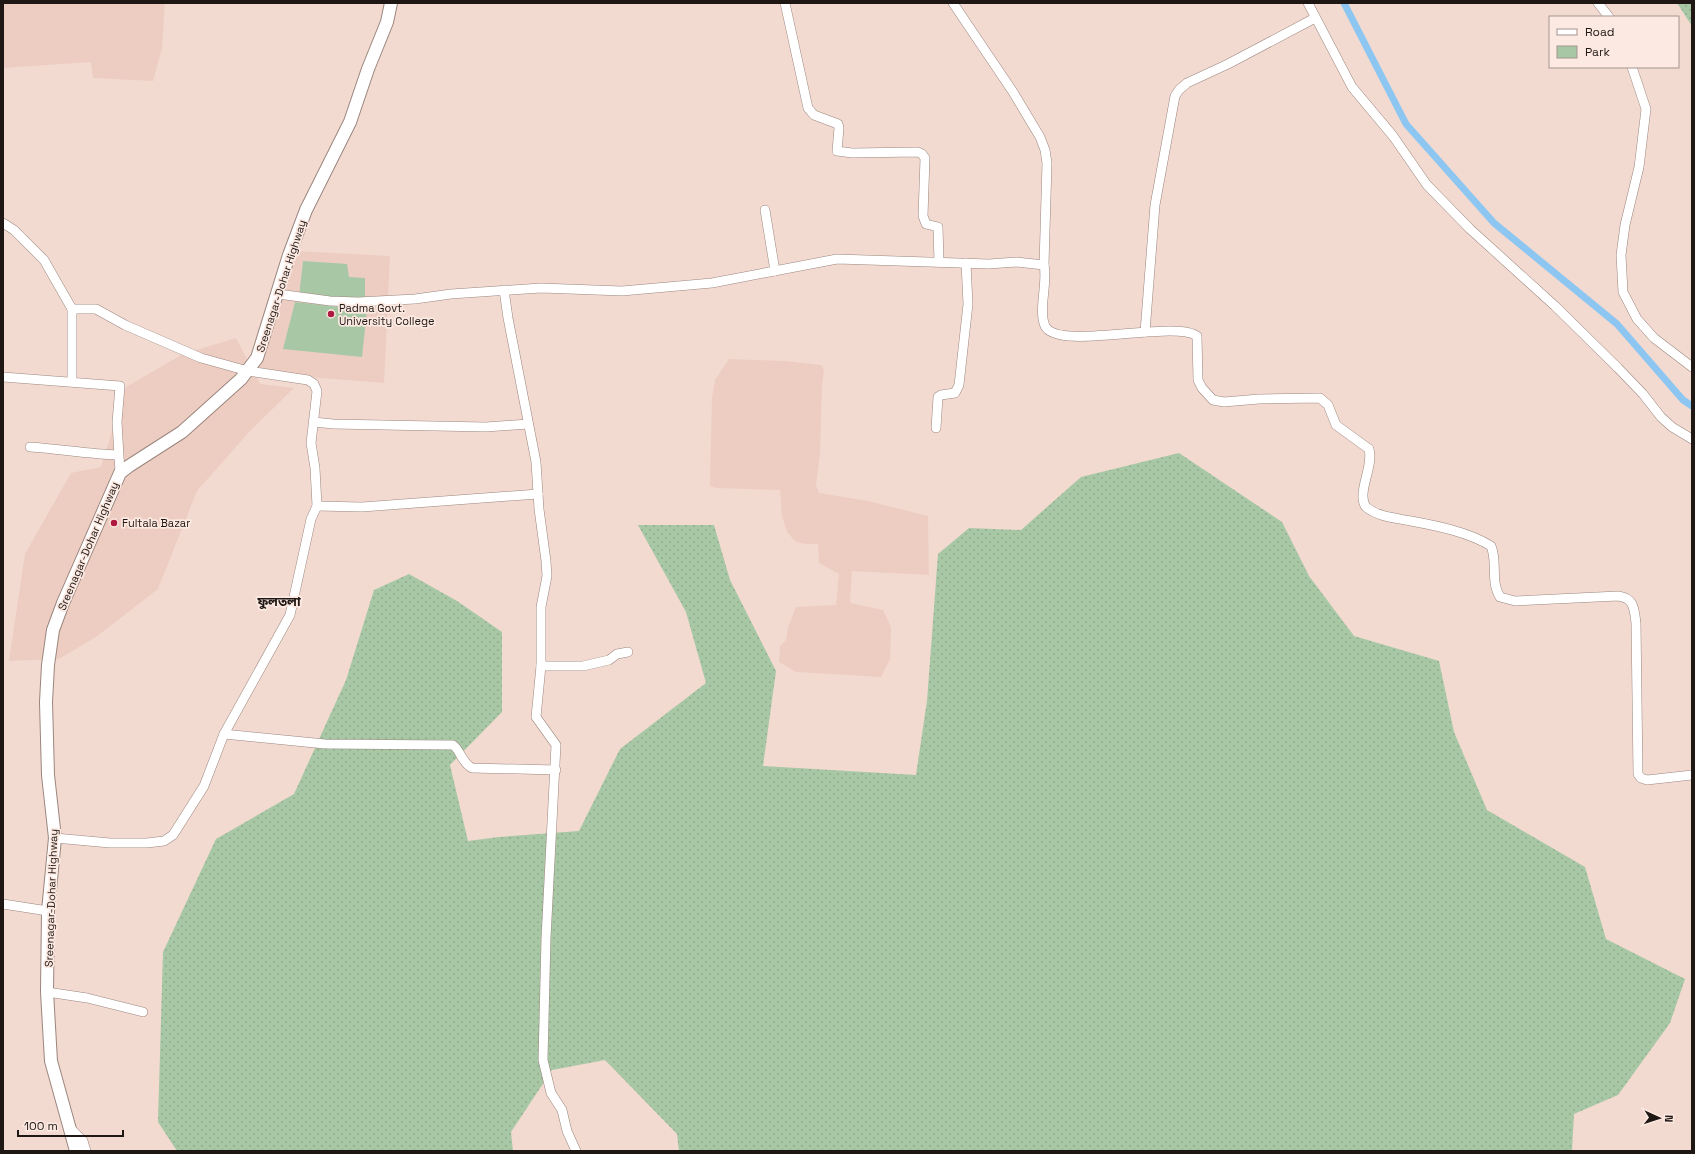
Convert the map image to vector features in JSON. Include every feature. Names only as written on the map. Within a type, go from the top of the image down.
[{"type":"main road","name":"Sreenagar-Dohar Highway","points":[[76,1151],[51,1061],[47,992],[48,911],[55,838],[48,776],[46,702],[48,665],[53,630],[62,603],[120,473],[128,466],[182,432],[248,371],[257,358],[289,255],[303,216],[350,122],[368,69],[385,28],[391,3]]},
{"type":"street","points":[[785,3],[808,108],[814,116],[838,124],[837,151],[852,153],[918,152],[925,158],[923,216],[926,224],[938,227],[939,262]]},
{"type":"street","points":[[953,3],[1013,92],[1040,137],[1045,150],[1047,163],[1044,323],[1050,331],[1072,336],[1095,336],[1145,332],[1190,332],[1197,336],[1198,380],[1202,388],[1214,400],[1224,402],[1259,399],[1320,398],[1328,404],[1336,425],[1369,449],[1369,468],[1362,499],[1366,507],[1382,515],[1434,526],[1472,537],[1491,546],[1495,558],[1495,584],[1500,597],[1515,601],[1618,596],[1630,600],[1633,604],[1636,623],[1638,774],[1641,778],[1655,780],[1692,775]]},
{"type":"street","points":[[1308,3],[1352,87],[1393,136],[1427,185],[1475,234],[1555,306],[1618,368],[1672,428],[1692,440]]},
{"type":"street","points":[[1598,3],[1608,16]]},
{"type":"street","points":[[1145,332],[1155,205],[1175,96],[1178,90],[1186,83],[1228,64],[1315,18]]},
{"type":"street","points":[[1632,68],[1646,109],[1638,166],[1621,255],[1623,292],[1637,319],[1650,333],[1692,367]]},
{"type":"street","points":[[765,210],[776,271]]},
{"type":"street","points":[[3,222],[14,230],[44,260],[72,309],[72,382]]},
{"type":"street","points":[[278,294],[330,301],[358,302],[415,299],[451,294],[541,288],[622,291],[712,283],[837,259],[966,263],[1016,262],[1044,265]]},
{"type":"street","points":[[936,428],[938,397],[941,395],[955,393],[959,386],[968,304],[966,263]]},
{"type":"street","points":[[504,290],[536,462],[547,576],[540,607],[541,666],[536,717],[556,745],[556,770],[547,916],[543,1060],[551,1093],[562,1110],[567,1131],[576,1151]]},
{"type":"street","points":[[55,838],[110,843],[147,843],[164,841],[174,835],[204,786],[224,734],[290,615],[311,520],[317,506],[315,468],[311,443],[317,391],[314,384],[308,380],[248,371],[201,358],[124,325],[96,309],[72,309]]},
{"type":"street","points":[[3,377],[120,386],[117,422],[120,473]]},
{"type":"street","points":[[314,422],[333,424],[486,426],[528,424]]},
{"type":"street","points":[[30,447],[72,450],[92,454],[118,455]]},
{"type":"street","points":[[317,506],[362,507],[538,494]]},
{"type":"street","points":[[541,666],[583,666],[609,660],[617,654],[628,652]]},
{"type":"street","points":[[224,734],[325,744],[453,745],[458,749],[467,765],[472,768],[556,770]]},
{"type":"street","points":[[3,904],[48,911]]},
{"type":"street","points":[[47,992],[94,999],[143,1012]]},
{"type":"street","points":[[68,1126],[83,1141],[86,1151]]},
{"type":"shaded area","points":[[3,3],[165,3],[162,48],[153,81],[93,78],[91,62],[3,68]]},
{"type":"shaded area","name":"Padma Govt. University College","points":[[295,251],[390,256],[384,383],[258,373]]},
{"type":"shaded area","name":"Fultala Bazar","points":[[236,338],[260,384],[294,388],[249,432],[197,491],[158,589],[96,637],[59,659],[9,661],[25,554],[71,473],[101,467],[126,387],[183,354]]},
{"type":"shaded area","points":[[729,359],[785,361],[821,365],[824,370],[822,384],[820,454],[816,485],[819,493],[868,501],[928,516],[929,575],[852,571],[850,603],[883,610],[891,627],[890,659],[881,677],[796,672],[779,662],[780,646],[786,640],[788,627],[796,607],[836,605],[839,574],[819,563],[818,544],[805,544],[795,541],[787,532],[782,515],[780,490],[716,488],[710,486],[712,397],[715,380]]},
{"type":"green space","points":[[1677,3],[1692,3],[1692,26]]},
{"type":"green space","points":[[303,261],[347,264],[349,277],[365,278],[365,299],[299,296]]},
{"type":"green space","points":[[295,302],[367,310],[362,357],[283,349]]},
{"type":"green space","points":[[1179,453],[1282,522],[1309,576],[1354,636],[1439,661],[1454,732],[1487,810],[1585,867],[1606,939],[1685,979],[1670,1023],[1618,1095],[1574,1114],[1572,1151],[679,1151],[677,1134],[605,1060],[552,1070],[511,1132],[513,1151],[177,1151],[158,1122],[163,952],[216,839],[294,794],[346,680],[374,590],[409,574],[457,601],[502,632],[502,712],[450,765],[468,841],[499,837],[579,831],[620,749],[706,683],[686,612],[638,525],[714,525],[730,580],[776,671],[763,766],[916,775],[927,701],[938,554],[969,528],[1021,530],[1081,477]]},
{"type":"waterway","points":[[1344,3],[1406,124],[1494,223],[1617,324],[1683,400],[1692,406]]},
{"type":"place","name":"Padma Govt. University College","points":[[331,314]]},
{"type":"place","name":"Fultala Bazar","points":[[114,523]]},
{"type":"district","name":"ফুলতলা","points":[[279,601]]}]
